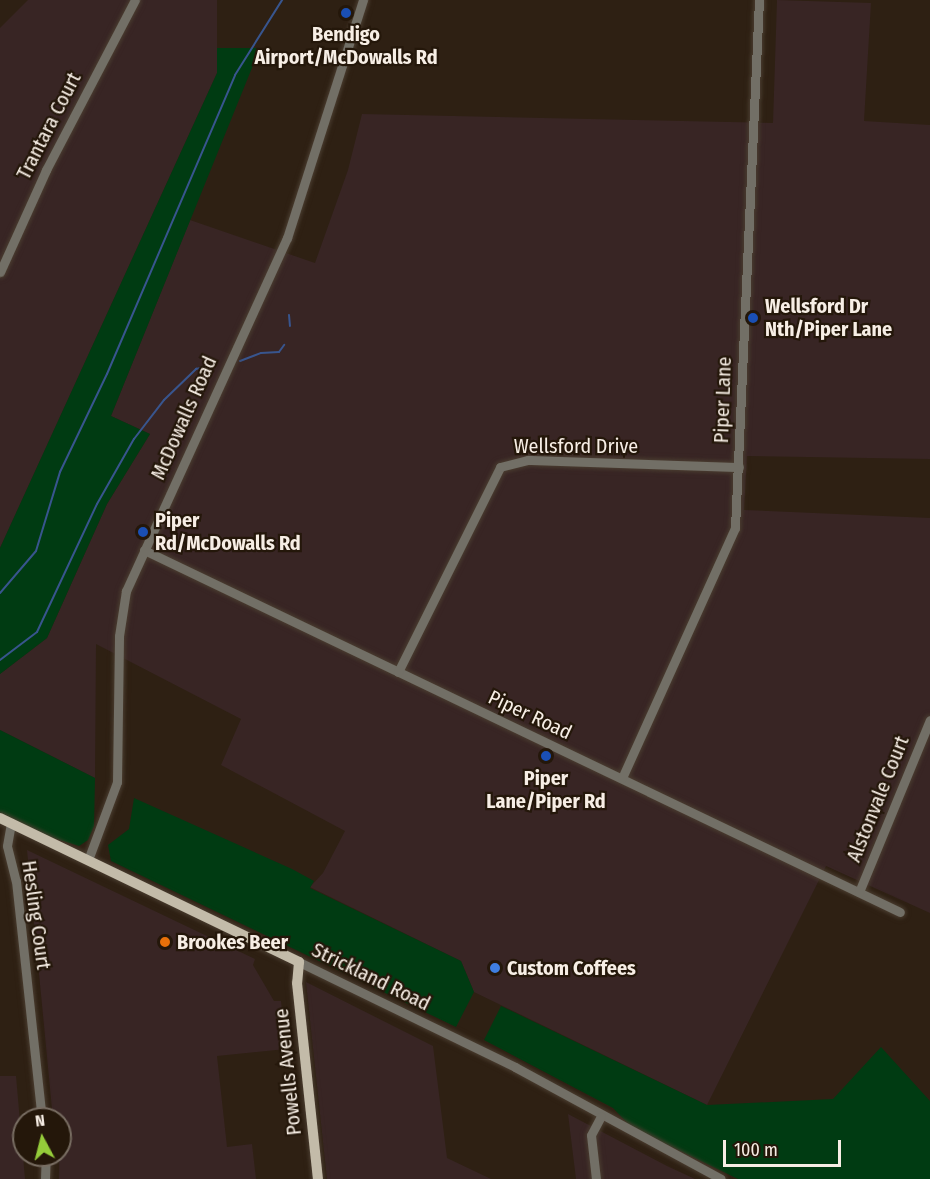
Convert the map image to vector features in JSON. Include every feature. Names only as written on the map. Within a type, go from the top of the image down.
[{"type":"main road","name":"Strickland Road","points":[[0,818],[299,962]]},
{"type":"main road","name":"Powells Avenue","points":[[299,962],[297,983],[318,1179]]},
{"type":"street","name":"Trantara Court","points":[[0,272],[46,170],[135,0]]},
{"type":"street","name":"McDowalls Road","points":[[88,860],[117,782],[121,613],[144,550],[291,230],[363,0]]},
{"type":"street","name":"Piper Lane","points":[[622,778],[729,551],[737,518],[759,0]]},
{"type":"street","name":"Wellsford Drive","points":[[398,672],[500,467],[528,460],[739,467]]},
{"type":"street","name":"Piper Road","points":[[144,550],[900,912]]},
{"type":"street","name":"Alstonvale Court","points":[[859,892],[930,720]]},
{"type":"street","name":"Hesling Court","points":[[11,824],[8,846],[16,882],[41,1107]]},
{"type":"street","name":"Strickland Road","points":[[299,962],[515,1067],[601,1116],[721,1179]]},
{"type":"street","points":[[596,1179],[591,1135],[601,1116]]},
{"type":"shaded area","points":[[28,0],[217,0],[217,73],[0,548],[0,28]]},
{"type":"shaded area","points":[[777,0],[871,3],[864,121],[930,125],[930,459],[747,456],[744,510],[930,518],[930,913],[826,866],[707,1105],[474,992],[461,961],[310,887],[323,873],[345,831],[221,765],[241,719],[96,644],[95,778],[0,730],[0,674],[47,638],[107,504],[150,434],[111,416],[190,220],[315,263],[348,170],[362,114],[773,123]]},
{"type":"shaded area","points":[[27,850],[255,959],[253,965],[274,1001],[281,1001],[286,1049],[217,1056],[227,1147],[252,1144],[256,1179],[59,1179],[59,1167],[72,1167],[72,1107],[52,1107]]},
{"type":"shaded area","points":[[306,982],[433,1046],[447,1158],[491,1179],[327,1179]]},
{"type":"shaded area","points":[[0,1076],[16,1076],[19,1107],[12,1107],[12,1167],[24,1167],[25,1179],[0,1179]]},
{"type":"shaded area","points":[[568,1114],[667,1166],[695,1179],[576,1179]]},
{"type":"green space","points":[[217,48],[260,48],[111,416],[150,434],[107,504],[47,638],[0,674],[0,548],[217,73]]},
{"type":"green space","points":[[0,730],[95,778],[94,826],[88,840],[79,846],[50,837],[0,813]]},
{"type":"green space","points":[[134,798],[292,869],[314,881],[310,888],[461,961],[474,992],[456,1027],[111,861],[108,845],[129,829]]},
{"type":"green space","points":[[501,1006],[707,1105],[833,1099],[881,1047],[930,1101],[930,1179],[738,1179],[631,1127],[613,1108],[484,1040]]},
{"type":"waterway","points":[[0,593],[36,551],[60,472],[107,374],[235,75],[282,0]]},
{"type":"waterway","points":[[289,315],[290,326]]},
{"type":"waterway","points":[[240,361],[261,353],[279,352],[284,345]]},
{"type":"waterway","points":[[0,660],[37,632],[97,504],[134,439],[164,400],[196,369],[214,365]]},
{"type":"place","name":"Bendigo Airport/McDowalls Rd","points":[[346,13]]},
{"type":"place","name":"Wellsford Dr Nth/Piper Lane","points":[[753,318]]},
{"type":"place","name":"Piper Rd/McDowalls Rd","points":[[143,532]]},
{"type":"place","name":"Piper Lane/Piper Rd","points":[[546,756]]},
{"type":"place","name":"Brookes Beer","points":[[165,942]]},
{"type":"place","name":"Custom Coffees","points":[[495,968]]}]
